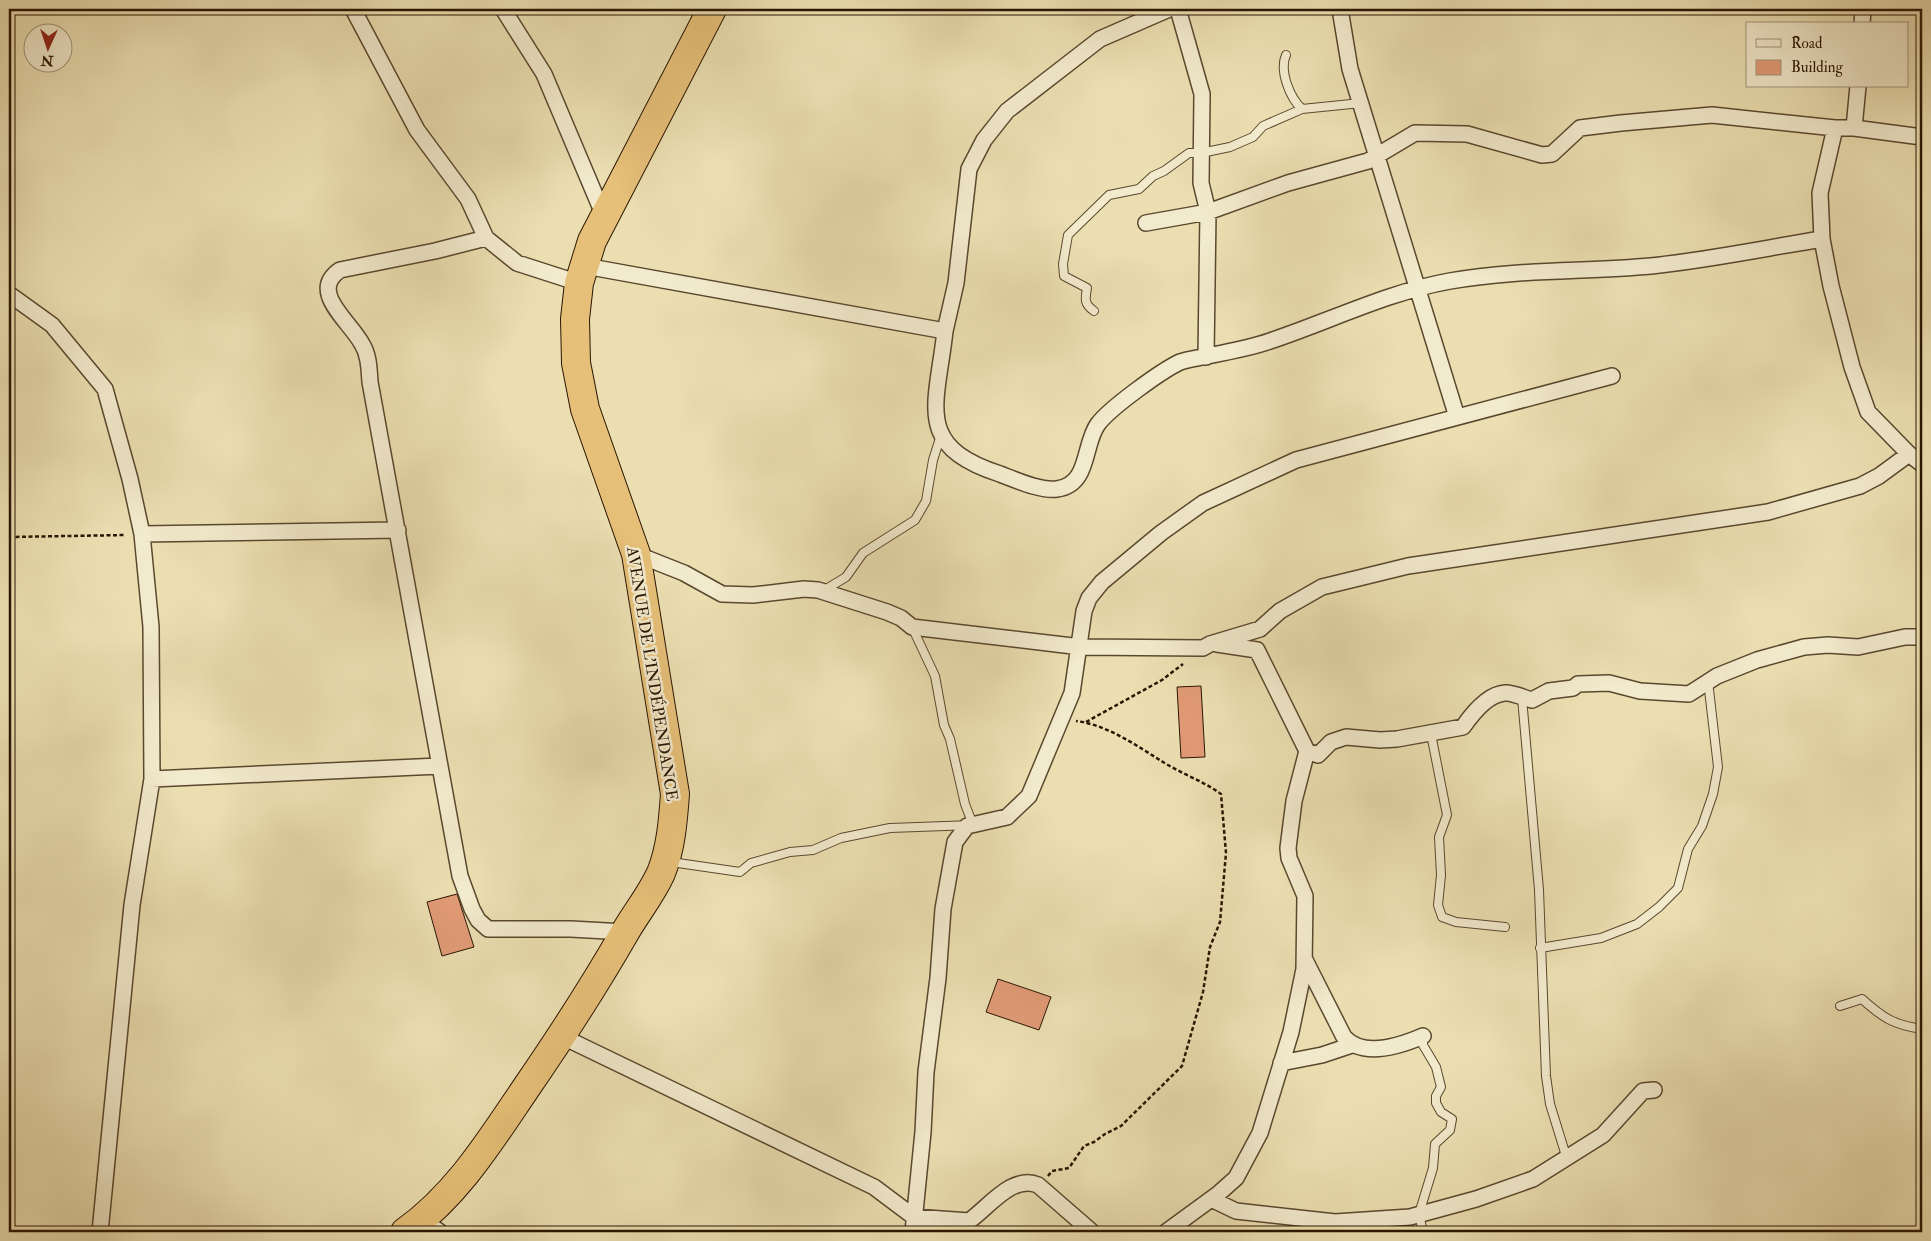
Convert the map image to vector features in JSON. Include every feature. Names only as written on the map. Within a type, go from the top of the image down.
[{"type":"highway","name":"AVENUE DE L'INDÉPENDANCE","points":[[422,1228],[486,1148],[563,1037],[625,932],[646,902],[664,861],[672,833],[675,794],[636,554],[585,409],[576,363],[575,319],[582,275],[604,216],[712,9]]},
{"type":"street","points":[[353,9],[417,130],[468,199],[486,238],[517,263],[582,275],[945,331]]},
{"type":"street","points":[[503,9],[544,74],[604,216]]},
{"type":"street","points":[[1170,9],[1100,40],[1007,111],[984,140],[969,169],[956,283],[945,331],[936,411],[937,430],[949,449],[973,465],[1036,486],[1057,489],[1071,483],[1085,465],[1088,440],[1097,424],[1108,413],[1170,368],[1182,362],[1267,342],[1418,288],[1450,281],[1512,273],[1650,266],[1822,239]]},
{"type":"street","points":[[1178,9],[1202,94],[1201,182],[1208,212],[1206,356]]},
{"type":"street","points":[[1340,9],[1350,69],[1457,417]]},
{"type":"street","points":[[1862,22],[1863,9]]},
{"type":"street","points":[[1854,128],[1858,88]]},
{"type":"street","points":[[1146,223],[1208,212],[1288,183],[1368,161],[1415,133],[1446,132],[1467,134],[1530,153],[1552,154],[1580,128],[1712,115],[1835,128],[1854,128],[1922,137]]},
{"type":"street","points":[[1835,128],[1820,193],[1822,239],[1831,286],[1850,358],[1868,412],[1909,454],[1922,464]]},
{"type":"street","points":[[486,238],[435,251],[340,270],[331,276],[327,284],[328,295],[363,345],[369,364],[370,382],[439,766],[460,876],[472,909],[478,920],[488,929],[572,929],[625,932]]},
{"type":"street","points":[[9,294],[52,325],[105,389],[130,479],[142,534],[151,627],[152,779],[132,905],[120,1050],[100,1232]]},
{"type":"street","points":[[914,1232],[926,1072],[938,978],[943,909],[955,842],[967,826],[1007,817],[1029,796],[1072,693],[1084,610],[1088,598],[1102,582],[1161,533],[1203,503],[1296,460],[1612,376]]},
{"type":"street","points":[[1207,646],[1260,629],[1280,611],[1322,587],[1408,566],[1768,512],[1860,486],[1879,476],[1909,454]]},
{"type":"street","points":[[142,534],[398,530]]},
{"type":"street","points":[[636,554],[684,573],[722,594],[753,595],[804,589],[822,591],[887,612],[901,618],[912,627],[1080,647],[1207,646],[1257,650],[1307,751],[1294,801],[1288,848],[1305,896],[1304,969],[1291,1032],[1260,1133],[1236,1178],[1166,1232]]},
{"type":"street","points":[[1260,654],[1268,622]]},
{"type":"street","points":[[1307,751],[1318,755],[1331,742],[1346,737],[1380,740],[1431,734],[1463,727],[1471,716],[1493,696],[1507,692],[1532,700],[1549,691],[1573,688],[1578,684],[1609,683],[1640,691],[1689,694],[1708,681],[1757,660],[1804,648],[1828,645],[1858,647],[1905,637],[1922,637]]},
{"type":"street","points":[[152,779],[439,766]]},
{"type":"street","points":[[1304,959],[1344,1037],[1352,1045],[1369,1050],[1412,1041],[1423,1036]]},
{"type":"street","points":[[563,1037],[874,1188],[914,1217],[969,1222],[1012,1187],[1021,1182],[1030,1182],[1038,1185],[1092,1232]]},
{"type":"street","points":[[1281,1063],[1322,1055],[1352,1045]]},
{"type":"street","points":[[1211,1199],[1236,1211],[1335,1222],[1418,1214],[1476,1199],[1533,1179],[1603,1135],[1643,1091],[1654,1090]]},
{"type":"lane","points":[[1286,55],[1283,62],[1289,89],[1293,101],[1302,109]]},
{"type":"lane","points":[[1094,311],[1087,307],[1085,301],[1086,288],[1064,276],[1063,264],[1068,236],[1109,195],[1139,189],[1154,176],[1189,153],[1201,154],[1230,147],[1253,137],[1263,126],[1302,109],[1361,103]]},
{"type":"lane","points":[[822,591],[846,577],[863,553],[915,520],[926,501],[941,436]]},
{"type":"lane","points":[[664,861],[740,872],[751,863],[790,852],[813,850],[841,838],[890,828],[973,825],[965,804],[950,739],[944,725],[935,676],[912,627]]},
{"type":"lane","points":[[1540,948],[1600,938],[1637,924],[1659,907],[1678,888],[1688,849],[1702,826],[1713,794],[1718,767],[1708,681]]},
{"type":"lane","points":[[1522,698],[1539,890],[1547,1089],[1567,1159]]},
{"type":"lane","points":[[1431,734],[1447,816],[1438,837],[1441,875],[1438,905],[1442,917],[1456,922],[1505,927]]},
{"type":"lane","points":[[1840,1006],[1862,999],[1886,1019],[1897,1024],[1922,1029]]},
{"type":"lane","points":[[1423,1036],[1423,1044],[1436,1067],[1441,1087],[1436,1096],[1436,1103],[1441,1112],[1452,1119],[1450,1130],[1436,1144],[1433,1168],[1418,1214],[1423,1232]]},
{"type":"path","points":[[9,537],[142,534]]},
{"type":"path","points":[[1086,722],[1162,680],[1207,646]]},
{"type":"path","points":[[1038,1185],[1052,1171],[1069,1168],[1084,1146],[1122,1126],[1182,1066],[1203,992],[1210,946],[1220,922],[1226,853],[1221,794],[1202,781],[1164,763],[1137,744],[1086,722],[1061,719]]},
{"type":"building","points":[[1201,686],[1205,757],[1181,758],[1177,687]]},
{"type":"building","points":[[457,894],[474,947],[442,956],[427,902]]},
{"type":"building","points":[[998,979],[1051,997],[1039,1030],[986,1012]]}]
